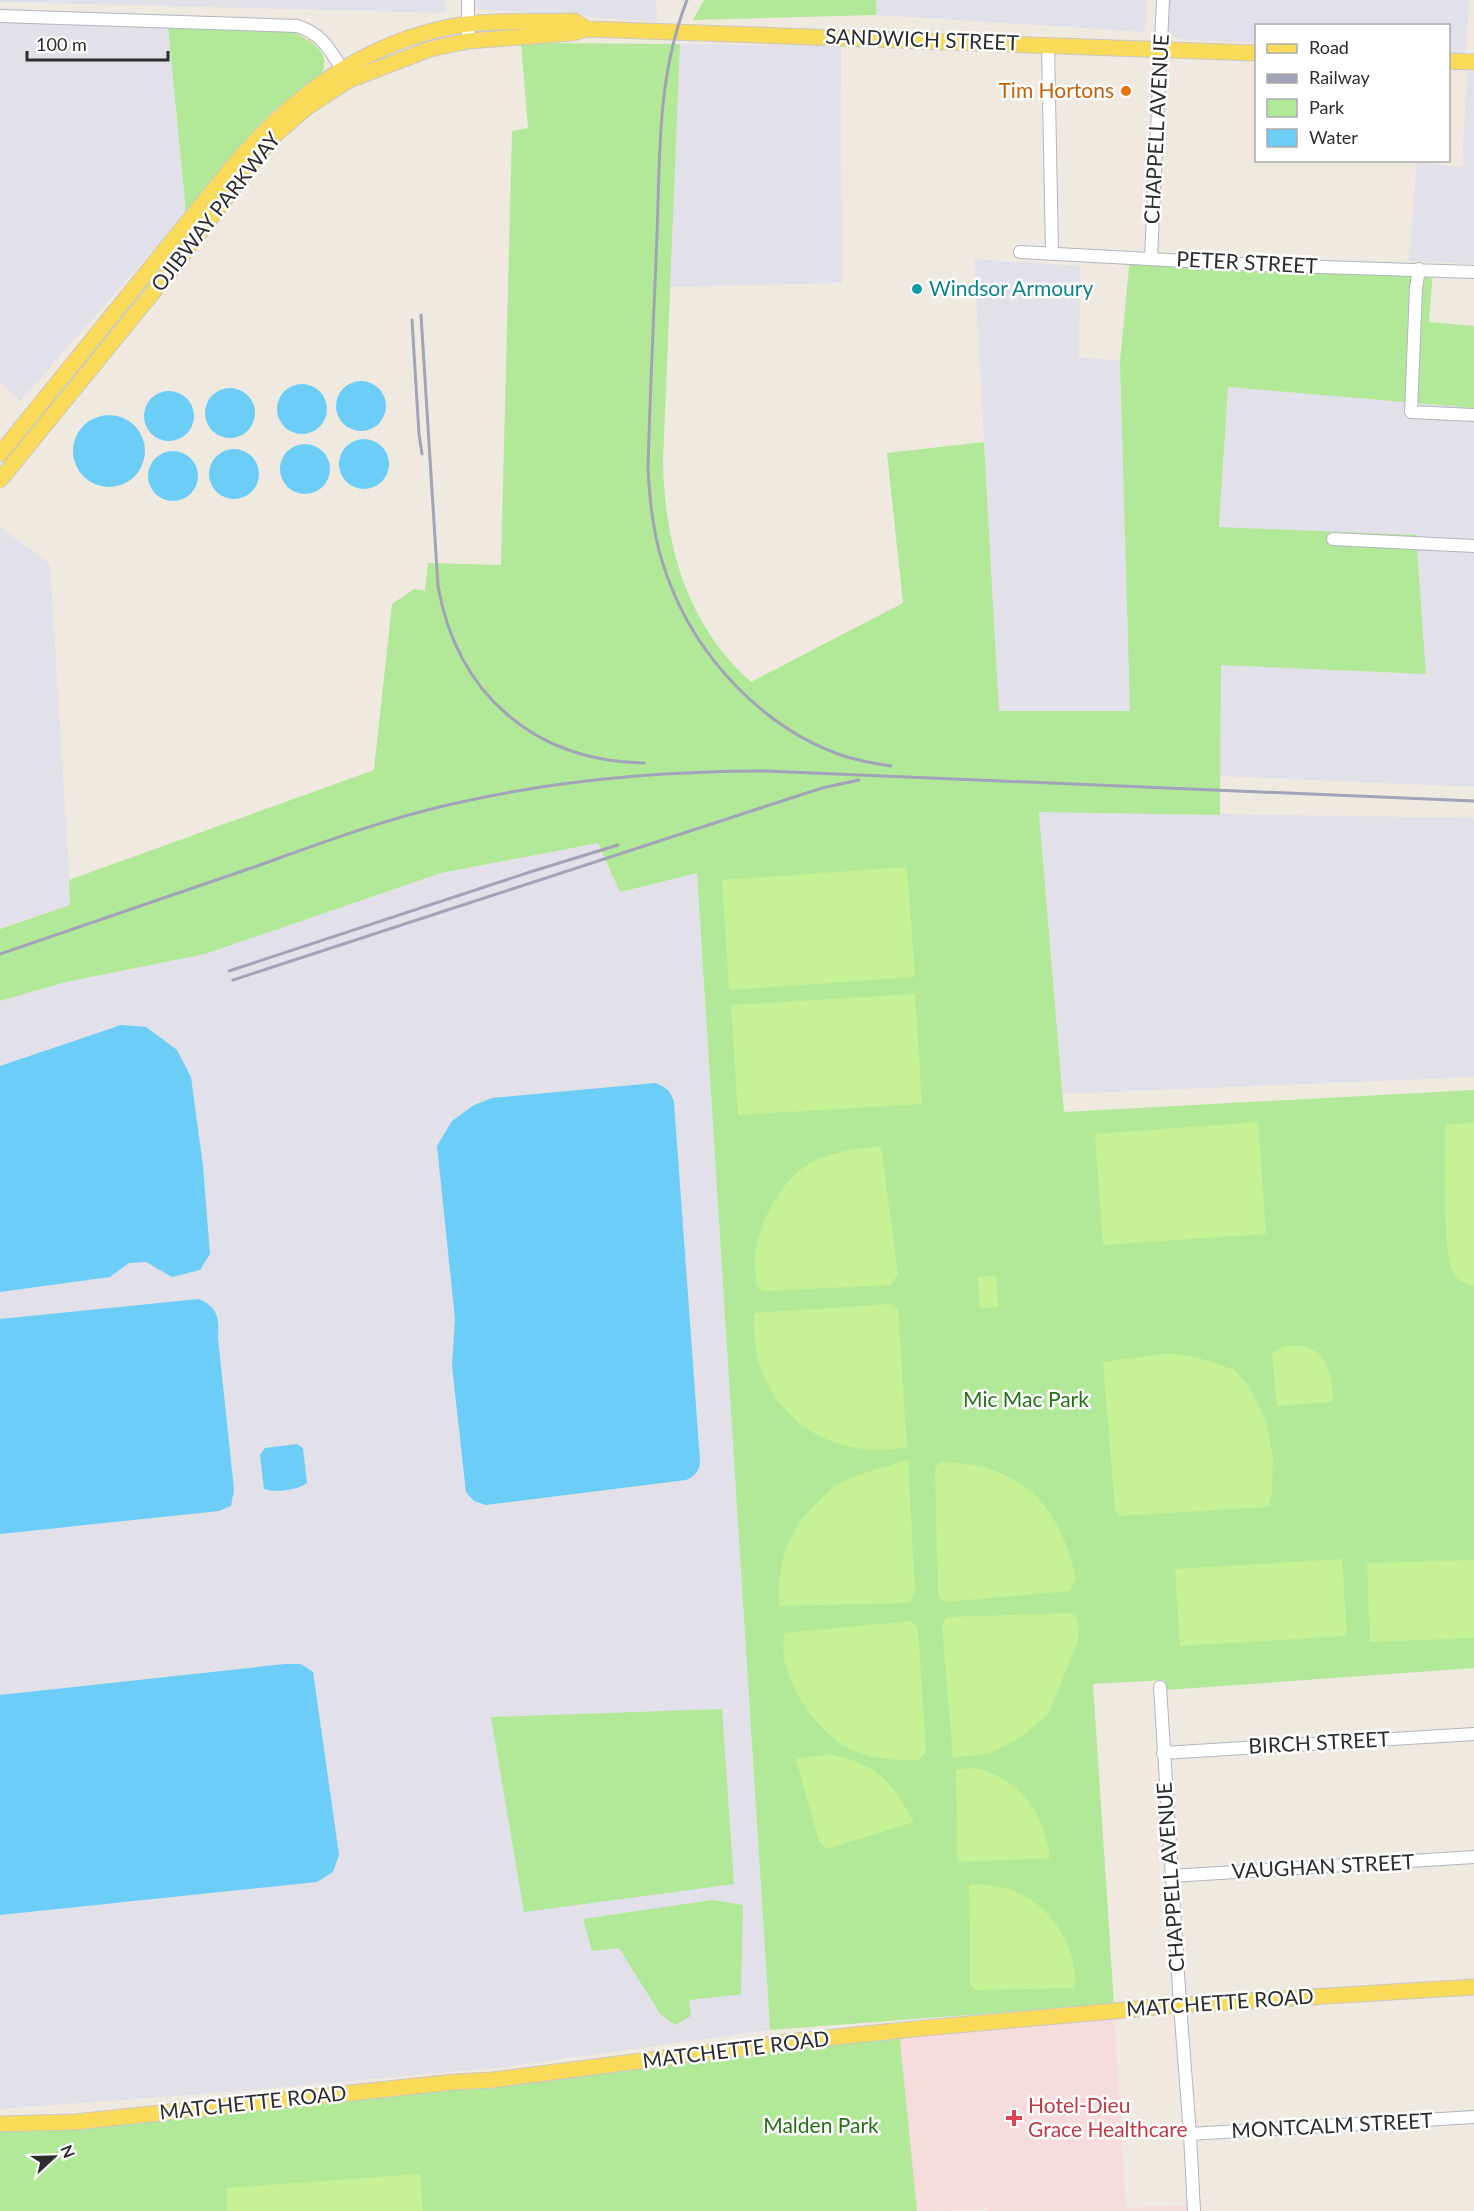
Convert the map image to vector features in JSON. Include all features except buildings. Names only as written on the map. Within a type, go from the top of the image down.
[{"type":"main road","name":"OJIBWAY PARKWAY","points":[[0,454],[257,138],[296,101],[401,42],[436,31],[468,24],[574,21],[587,29]]},
{"type":"main road","name":"OJIBWAY PARKWAY","points":[[0,480],[176,264],[268,144],[345,74],[440,46],[468,41],[572,33],[587,29]]},
{"type":"main road","name":"SANDWICH STREET","points":[[587,29],[1255,52]]},
{"type":"main road","points":[[1450,61],[1474,62]]},
{"type":"main road","name":"MATCHETTE ROAD","points":[[0,2124],[75,2122],[454,2082],[493,2080],[787,2042],[1180,2005],[1474,1987]]},
{"type":"street","points":[[468,0],[468,41]]},
{"type":"street","name":"CHAPPELL AVENUE","points":[[1150,258],[1164,0]]},
{"type":"street","points":[[0,16],[297,26],[310,30],[319,37],[334,55],[345,74]]},
{"type":"street","points":[[1048,45],[1052,254]]},
{"type":"street","name":"PETER STREET","points":[[1020,252],[1260,265],[1474,272]]},
{"type":"street","points":[[1419,269],[1416,288],[1411,412],[1474,415]]},
{"type":"street","points":[[1333,539],[1474,546]]},
{"type":"street","name":"CHAPPELL AVENUE","points":[[1160,1687],[1194,2211]]},
{"type":"street","name":"BIRCH STREET","points":[[1163,1753],[1474,1734]]},
{"type":"street","name":"VAUGHAN STREET","points":[[1171,1876],[1474,1857]]},
{"type":"street","name":"MONTCALM STREET","points":[[1190,2134],[1474,2117]]},
{"type":"shaded area","points":[[0,0],[446,0],[446,13],[0,2]]},
{"type":"shaded area","points":[[476,0],[656,0],[657,22],[475,9]]},
{"type":"shaded area","points":[[876,0],[1147,0],[1145,32],[876,15]]},
{"type":"shaded area","points":[[1169,0],[1469,0],[1466,53],[1450,53],[1450,24],[1255,24],[1255,43],[1185,40],[1174,37],[1167,30]]},
{"type":"shaded area","points":[[0,19],[168,26],[186,213],[20,401],[0,382]]},
{"type":"shaded area","points":[[680,44],[841,46],[842,283],[670,287]]},
{"type":"shaded area","points":[[1467,71],[1474,72],[1474,264],[1409,261],[1417,162],[1462,167]]},
{"type":"shaded area","points":[[974,259],[1080,266],[1079,357],[1120,361],[1131,711],[999,711]]},
{"type":"shaded area","points":[[1228,387],[1474,408],[1474,787],[1219,776],[1221,665],[1425,674],[1416,535],[1219,528]]},
{"type":"shaded area","points":[[0,527],[50,564],[71,905],[0,928]]},
{"type":"shaded area","points":[[1039,811],[1474,818],[1474,1077],[1063,1094]]},
{"type":"shaded area","points":[[598,843],[620,892],[697,873],[770,2030],[505,2067],[229,2092],[0,2109],[0,1001],[66,982],[205,954],[441,873]]},
{"type":"shaded area","name":"Hotel-Dieu Grace Healthcare","points":[[1114,2012],[1126,2208],[1186,2205],[1187,2211],[988,2211],[988,2209],[917,2211],[899,2031]]},
{"type":"green space","points":[[704,0],[876,0],[876,15],[693,20]]},
{"type":"green space","points":[[168,26],[292,32],[314,44],[324,60],[319,78],[284,102],[257,127],[186,213]]},
{"type":"green space","name":"Mic Mac Park","points":[[521,43],[680,44],[663,463],[665,494],[675,554],[696,610],[729,660],[751,682],[903,603],[887,453],[984,442],[999,711],[1130,711],[1120,361],[1130,258],[1433,273],[1429,322],[1474,326],[1474,408],[1228,387],[1219,527],[1416,535],[1426,674],[1221,665],[1220,815],[1039,812],[1064,1112],[1474,1090],[1474,1668],[1165,1690],[1164,1680],[1093,1684],[1114,2004],[770,2030],[697,873],[620,892],[598,843],[441,873],[205,954],[66,982],[0,1001],[0,929],[70,905],[69,880],[374,770],[392,604],[414,589],[425,591],[428,563],[501,565],[512,131],[528,128]]},
{"type":"green space","points":[[907,867],[915,977],[729,990],[722,880]]},
{"type":"green space","points":[[915,994],[922,1104],[738,1115],[731,1005]]},
{"type":"green space","points":[[1258,1122],[1266,1234],[1103,1245],[1095,1134]]},
{"type":"green space","points":[[1474,1122],[1474,1286],[1458,1279],[1450,1264],[1446,1226],[1445,1125]]},
{"type":"green space","points":[[881,1146],[898,1274],[891,1285],[763,1291],[756,1285],[756,1248],[768,1212],[790,1179],[809,1164],[826,1156]]},
{"type":"green space","points":[[996,1276],[998,1307],[980,1308],[978,1277]]},
{"type":"green space","points":[[891,1304],[898,1310],[907,1447],[862,1449],[844,1446],[812,1432],[785,1409],[765,1380],[756,1351],[754,1313]]},
{"type":"green space","points":[[1284,1346],[1304,1346],[1319,1354],[1328,1368],[1333,1402],[1277,1406],[1272,1353]]},
{"type":"green space","points":[[1170,1353],[1199,1358],[1235,1370],[1250,1388],[1266,1421],[1273,1457],[1272,1493],[1268,1507],[1119,1516],[1115,1509],[1103,1362]]},
{"type":"green space","points":[[908,1460],[915,1593],[908,1603],[779,1606],[780,1575],[786,1547],[809,1511],[838,1484],[863,1473]]},
{"type":"green space","points":[[939,1462],[967,1464],[992,1470],[1013,1479],[1032,1492],[1047,1509],[1069,1552],[1076,1579],[1070,1591],[944,1602],[938,1596],[935,1469]]},
{"type":"green space","points":[[1342,1559],[1347,1636],[1180,1646],[1175,1569]]},
{"type":"green space","points":[[1474,1560],[1474,1638],[1370,1642],[1367,1563]]},
{"type":"green space","points":[[1075,1613],[1079,1627],[1078,1641],[1048,1715],[1022,1736],[991,1753],[953,1758],[942,1626],[947,1617]]},
{"type":"green space","points":[[911,1621],[918,1628],[926,1752],[919,1760],[903,1760],[878,1758],[854,1751],[826,1732],[802,1701],[786,1666],[783,1649],[785,1633]]},
{"type":"green space","points":[[722,1709],[734,1884],[524,1912],[491,1717]]},
{"type":"green space","points":[[830,1754],[860,1763],[881,1776],[898,1795],[914,1822],[827,1849],[819,1842],[796,1759]]},
{"type":"green space","points":[[976,1768],[1006,1781],[1028,1801],[1042,1826],[1050,1858],[960,1862],[957,1859],[956,1770]]},
{"type":"green space","points":[[969,1885],[991,1885],[1011,1890],[1030,1899],[1046,1912],[1059,1927],[1068,1946],[1074,1966],[1075,1988],[976,1990],[970,1984]]},
{"type":"green space","points":[[712,1900],[743,1905],[741,1994],[689,2000],[691,2016],[675,2025],[661,2015],[619,1948],[592,1951],[583,1919]]},
{"type":"green space","name":"Malden Park","points":[[899,2031],[917,2211],[0,2211],[0,2129]]},
{"type":"green space","points":[[420,2174],[423,2211],[227,2211],[227,2188]]},
{"type":"water","points":[[356,381],[366,381],[379,388],[386,401],[386,411],[379,424],[366,431],[356,431],[347,427],[340,420],[336,411],[336,401],[340,392],[347,385]]},
{"type":"water","points":[[297,384],[307,384],[320,391],[327,404],[327,414],[320,427],[307,434],[297,434],[288,430],[281,423],[277,414],[277,404],[281,395],[288,388]]},
{"type":"water","points":[[225,388],[235,388],[248,395],[255,408],[255,418],[248,431],[235,438],[225,438],[216,434],[209,427],[205,418],[205,408],[209,399],[216,392]]},
{"type":"water","points":[[164,391],[174,391],[187,398],[194,411],[194,421],[187,434],[174,441],[164,441],[155,437],[148,430],[144,421],[144,411],[148,402],[155,395]]},
{"type":"water","points":[[109,415],[123,418],[135,425],[142,437],[145,451],[142,465],[135,477],[123,484],[109,487],[95,484],[83,477],[76,465],[73,451],[76,437],[83,425],[95,418]]},
{"type":"water","points":[[359,439],[369,439],[382,446],[389,459],[389,469],[382,482],[369,489],[359,489],[350,485],[343,478],[339,469],[339,459],[343,450],[350,443]]},
{"type":"water","points":[[300,444],[310,444],[323,451],[330,464],[330,474],[323,487],[310,494],[300,494],[291,490],[284,483],[280,474],[280,464],[284,455],[291,448]]},
{"type":"water","points":[[229,449],[239,449],[252,456],[259,469],[259,479],[252,492],[239,499],[229,499],[220,495],[213,488],[209,479],[209,469],[213,460],[220,453]]},
{"type":"water","points":[[168,451],[178,451],[191,458],[198,471],[198,481],[191,494],[178,501],[168,501],[159,497],[152,490],[148,481],[148,471],[152,462],[159,455]]},
{"type":"water","points":[[121,1025],[146,1027],[177,1050],[191,1077],[203,1166],[210,1254],[200,1270],[172,1277],[146,1262],[129,1263],[110,1277],[0,1292],[0,1066]]},
{"type":"water","points":[[655,1083],[668,1090],[674,1102],[700,1461],[698,1470],[695,1475],[686,1480],[486,1505],[474,1501],[466,1492],[452,1366],[455,1319],[437,1146],[452,1121],[474,1105],[492,1098]]},
{"type":"water","points":[[199,1299],[211,1306],[218,1320],[234,1490],[231,1506],[219,1511],[0,1534],[0,1319]]},
{"type":"water","points":[[297,1444],[303,1448],[307,1483],[287,1490],[264,1489],[260,1455],[265,1448]]},
{"type":"water","points":[[301,1664],[313,1672],[339,1855],[333,1872],[317,1882],[0,1915],[0,1695]]},
{"type":"railway","points":[[687,0],[670,58],[660,145],[648,469],[651,509],[659,550],[680,606],[696,635],[737,687],[788,729],[817,745],[847,757],[891,766]]},
{"type":"railway","points":[[421,315],[438,586],[448,625],[463,659],[483,689],[507,714],[535,735],[568,750],[604,759],[644,763]]},
{"type":"railway","points":[[412,320],[422,454]]},
{"type":"railway","points":[[0,954],[402,817],[491,796],[608,778],[766,771],[1474,801]]},
{"type":"railway","points":[[233,980],[822,788],[859,780]]},
{"type":"railway","points":[[229,971],[618,845]]},
{"type":"place","name":"Tim Hortons","points":[[1126,91]]},
{"type":"place","name":"Windsor Armoury","points":[[917,289]]},
{"type":"place","name":"Hotel-Dieu Grace Healthcare","points":[[1014,2118]]}]
